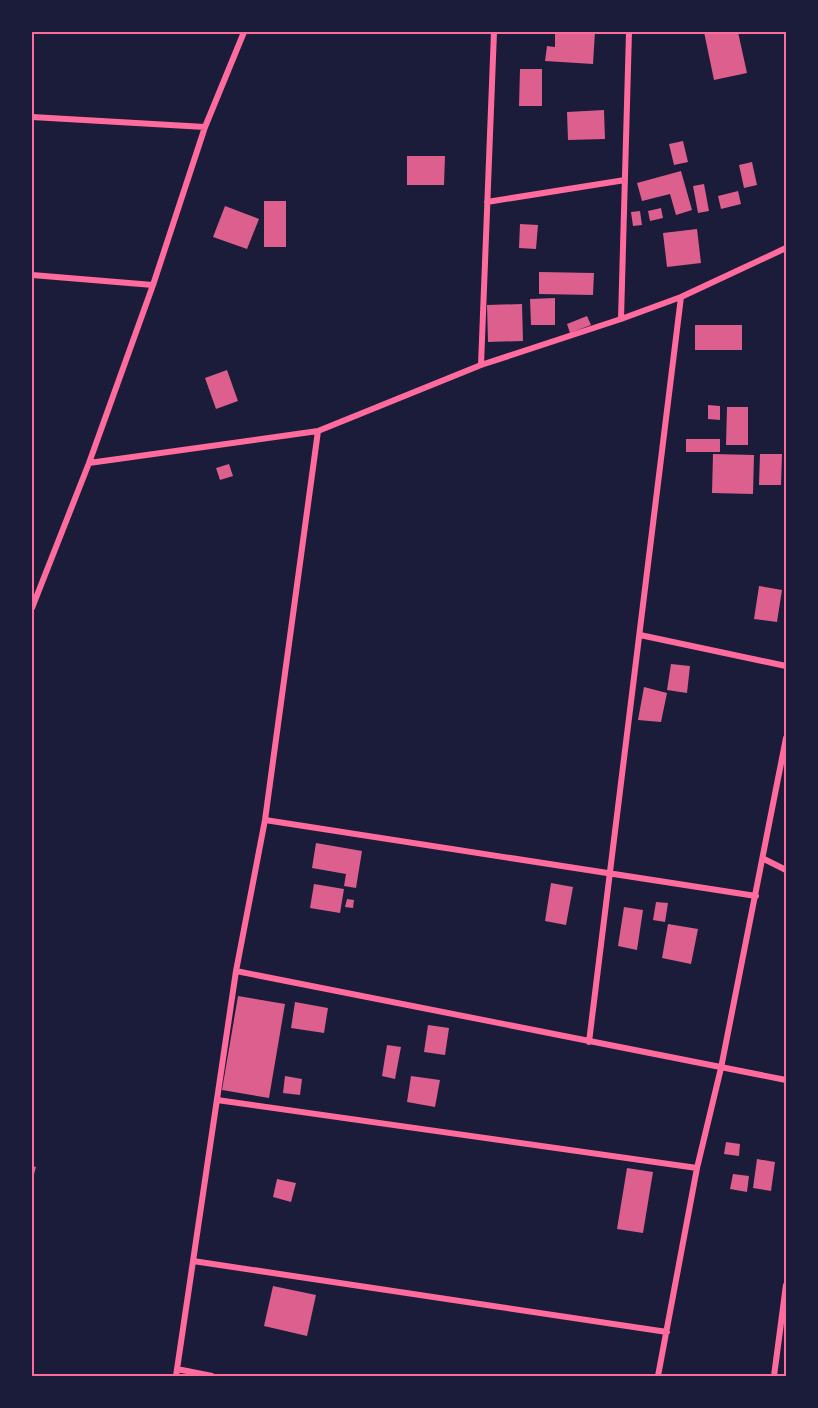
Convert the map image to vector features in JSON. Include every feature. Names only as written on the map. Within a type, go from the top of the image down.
[{"type":"street","points":[[32,608],[89,463],[153,285],[205,127],[244,32]]},
{"type":"street","points":[[481,365],[494,32]]},
{"type":"street","points":[[621,319],[629,32]]},
{"type":"street","points":[[32,117],[205,127]]},
{"type":"street","points":[[487,202],[625,180]]},
{"type":"street","points":[[89,463],[318,431],[481,365],[681,297],[786,248]]},
{"type":"street","points":[[32,275],[153,285]]},
{"type":"street","points":[[589,1042],[681,297]]},
{"type":"street","points":[[212,1377],[176,1373],[236,971],[265,820],[318,431]]},
{"type":"street","points":[[640,635],[786,666]]},
{"type":"street","points":[[658,1377],[697,1167],[721,1068],[786,738]]},
{"type":"street","points":[[265,820],[756,896]]},
{"type":"street","points":[[764,859],[786,870]]},
{"type":"street","points":[[236,971],[786,1080]]},
{"type":"street","points":[[217,1100],[697,1167]]},
{"type":"street","points":[[193,1261],[667,1332]]},
{"type":"street","points":[[774,1377],[786,1285]]},
{"type":"building","points":[[555,32],[595,32],[593,64],[545,61],[547,46],[555,47]]},
{"type":"building","points":[[704,32],[738,32],[747,73],[714,80]]},
{"type":"building","points":[[520,69],[542,69],[542,106],[519,106]]},
{"type":"building","points":[[604,110],[605,139],[568,140],[567,112]]},
{"type":"building","points":[[683,141],[688,162],[674,165],[669,144]]},
{"type":"building","points":[[407,156],[445,156],[444,185],[407,185]]},
{"type":"building","points":[[752,162],[757,185],[744,188],[739,165]]},
{"type":"building","points":[[681,171],[692,210],[676,215],[670,194],[642,201],[637,183]]},
{"type":"building","points":[[704,184],[709,211],[698,213],[693,186]]},
{"type":"building","points":[[738,191],[741,204],[721,209],[718,196]]},
{"type":"building","points":[[264,201],[286,201],[286,247],[264,247]]},
{"type":"building","points":[[225,206],[259,219],[247,249],[213,237]]},
{"type":"building","points":[[661,208],[663,218],[650,221],[648,211]]},
{"type":"building","points":[[640,211],[642,225],[633,226],[631,212]]},
{"type":"building","points":[[520,224],[538,225],[536,249],[519,248]]},
{"type":"building","points":[[697,229],[701,263],[667,267],[663,233]]},
{"type":"building","points":[[539,272],[594,273],[593,295],[539,294]]},
{"type":"building","points":[[555,298],[555,325],[531,325],[530,299]]},
{"type":"building","points":[[522,304],[523,341],[488,342],[487,305]]},
{"type":"building","points":[[587,316],[591,325],[570,333],[567,324]]},
{"type":"building","points":[[695,325],[742,325],[742,350],[695,350]]},
{"type":"building","points":[[227,370],[238,401],[216,409],[205,378]]},
{"type":"building","points":[[708,405],[720,406],[720,420],[708,419]]},
{"type":"building","points":[[727,407],[748,407],[748,445],[726,445]]},
{"type":"building","points":[[686,439],[720,439],[720,452],[686,452]]},
{"type":"building","points":[[713,454],[754,455],[753,494],[712,493]]},
{"type":"building","points":[[760,454],[782,454],[781,485],[759,485]]},
{"type":"building","points":[[229,464],[233,476],[220,480],[216,468]]},
{"type":"building","points":[[759,586],[782,590],[777,622],[754,619]]},
{"type":"building","points":[[671,664],[690,666],[687,693],[667,690]]},
{"type":"building","points":[[644,687],[667,693],[661,722],[638,720]]},
{"type":"building","points":[[316,843],[362,851],[356,888],[344,886],[346,874],[312,868]]},
{"type":"building","points":[[551,883],[573,887],[566,925],[545,921]]},
{"type":"building","points":[[314,884],[344,889],[340,913],[310,908]]},
{"type":"building","points":[[347,899],[354,900],[353,908],[345,907]]},
{"type":"building","points":[[656,902],[668,903],[665,922],[653,920]]},
{"type":"building","points":[[624,907],[643,910],[637,950],[618,946]]},
{"type":"building","points":[[668,924],[698,929],[691,964],[662,958]]},
{"type":"building","points":[[238,996],[285,1004],[269,1098],[222,1090]]},
{"type":"building","points":[[295,1002],[328,1008],[324,1033],[291,1028]]},
{"type":"building","points":[[428,1025],[449,1028],[445,1055],[424,1052]]},
{"type":"building","points":[[387,1045],[401,1047],[395,1079],[382,1076]]},
{"type":"building","points":[[285,1076],[302,1079],[300,1095],[283,1093]]},
{"type":"building","points":[[411,1076],[440,1080],[435,1107],[407,1102]]},
{"type":"building","points":[[726,1142],[740,1144],[739,1156],[724,1154]]},
{"type":"building","points":[[757,1159],[775,1162],[771,1191],[753,1188]]},
{"type":"building","points":[[32,1166],[36,1167],[32,1181]]},
{"type":"building","points":[[627,1168],[653,1172],[643,1233],[617,1229]]},
{"type":"building","points":[[733,1174],[749,1176],[747,1192],[730,1189]]},
{"type":"building","points":[[277,1179],[296,1183],[291,1202],[273,1197]]},
{"type":"building","points":[[273,1286],[316,1295],[307,1336],[264,1326]]}]
